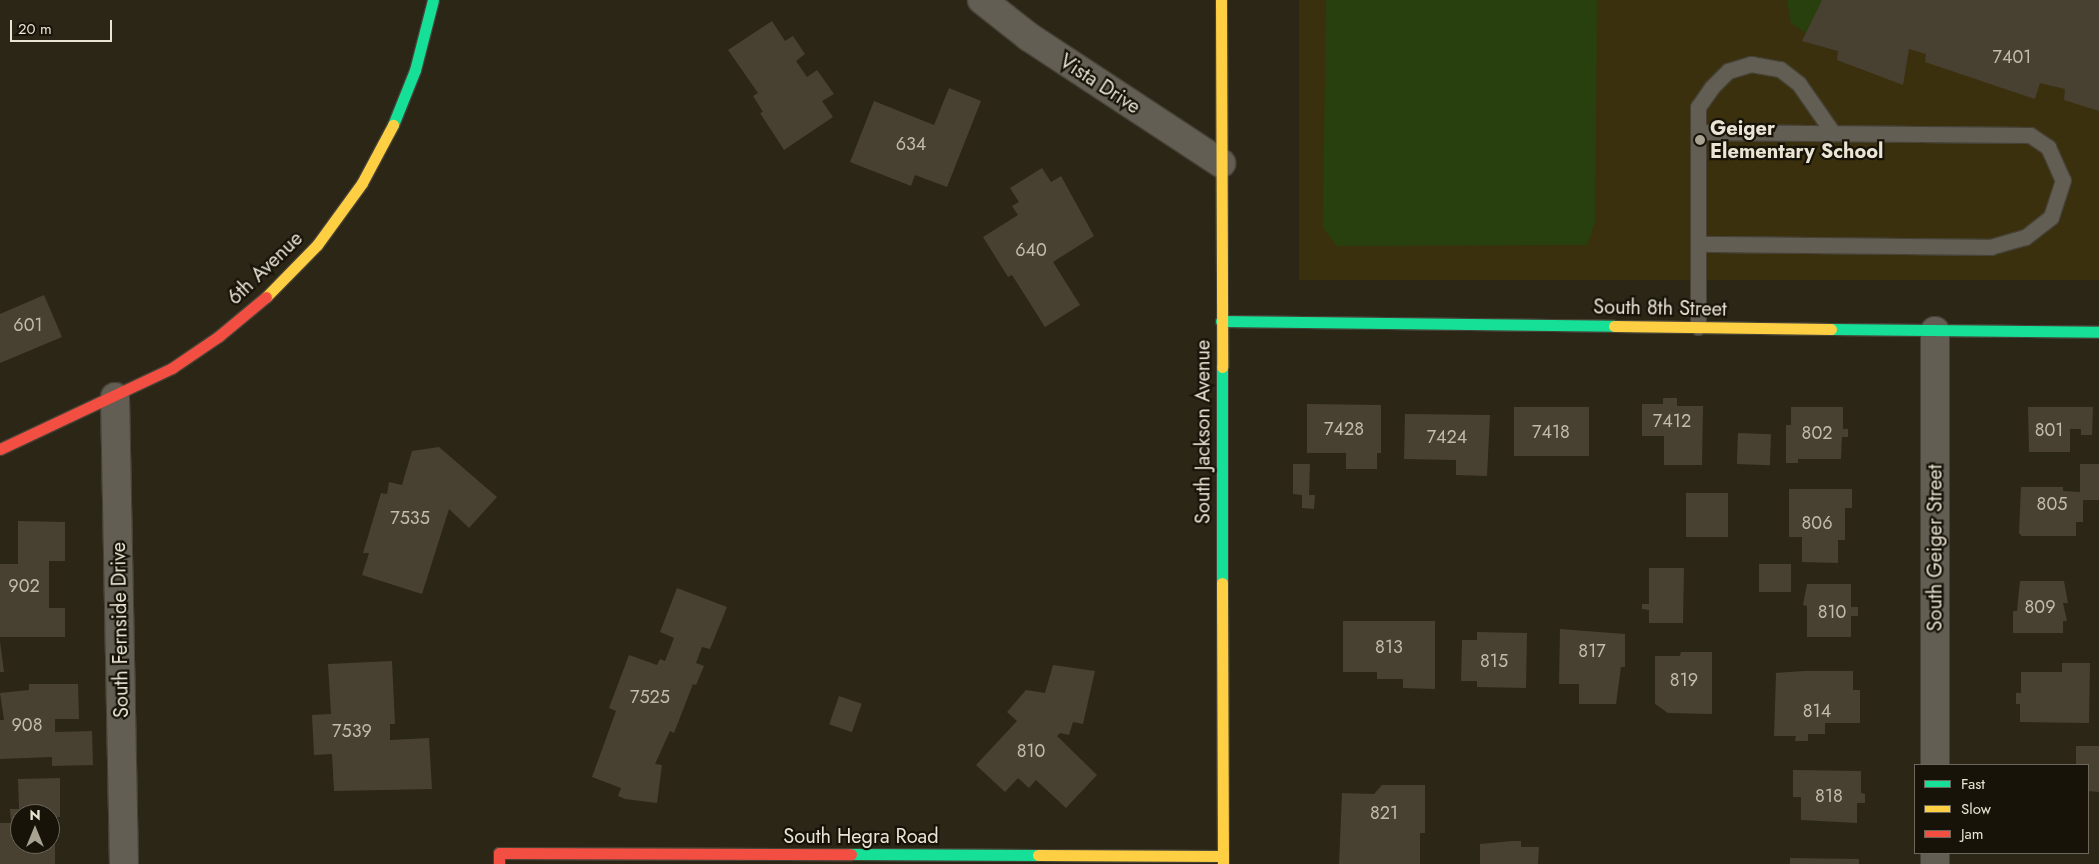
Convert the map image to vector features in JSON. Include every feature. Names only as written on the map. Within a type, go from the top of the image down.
[{"type":"street","name":"6th Avenue","points":[[0,449],[115,397],[172,368],[220,336],[278,287],[317,245],[362,183],[390,133],[415,70],[433,0]]},
{"type":"street","name":"Vista Drive","points":[[982,0],[1029,37],[1221,163]]},
{"type":"street","name":"South Jackson Avenue","points":[[1221,0],[1223,860]]},
{"type":"street","name":"South 8th Street","points":[[1222,321],[2099,332]]},
{"type":"street","name":"South Geiger Street","points":[[1935,330],[1935,764]]},
{"type":"street","name":"South Fernside Drive","points":[[115,397],[124,864]]},
{"type":"street","name":"South Hegra Road","points":[[499,858],[1223,860]]},
{"type":"lane","points":[[1698,327],[1698,107],[1712,87],[1728,71],[1751,64],[1780,69],[1799,84],[1834,133]]},
{"type":"lane","points":[[1698,132],[2030,134],[2048,146],[2063,180],[2051,217],[2024,237],[1991,246],[1698,244]]},
{"type":"shaded area","name":"Geiger Elementary School","points":[[1299,0],[2099,0],[2099,280],[1299,280]]},
{"type":"green space","points":[[1326,0],[1597,0],[1595,222],[1587,245],[1337,246],[1323,228]]},
{"type":"green space","points":[[1787,0],[1822,0],[1806,33],[1791,23]]},
{"type":"building","points":[[1822,0],[2099,0],[2099,111],[2064,100],[2065,89],[2040,83],[2035,99],[1925,62],[1926,54],[1909,49],[1903,85],[1837,60],[1838,51],[1802,41]]},
{"type":"building","points":[[772,21],[785,41],[793,36],[805,54],[796,61],[807,77],[817,70],[834,94],[822,101],[833,117],[784,150],[760,113],[763,112],[753,96],[758,93],[728,50]]},
{"type":"building","points":[[949,88],[981,101],[947,187],[915,175],[911,186],[850,162],[874,101],[934,125]]},
{"type":"building","points":[[1042,168],[1051,182],[1061,176],[1094,236],[1053,262],[1080,305],[1045,327],[1012,275],[1008,277],[983,237],[1018,215],[1012,206],[1019,202],[1010,188]]},
{"type":"building","points":[[44,295],[62,337],[0,363],[0,314]]},
{"type":"building","points":[[1663,398],[1677,398],[1677,406],[1703,406],[1702,465],[1664,465],[1664,436],[1642,436],[1642,404],[1663,404]]},
{"type":"building","points":[[1307,404],[1381,405],[1381,453],[1377,453],[1377,469],[1346,469],[1346,453],[1307,453]]},
{"type":"building","points":[[1514,407],[1589,407],[1589,456],[1514,456]]},
{"type":"building","points":[[1791,407],[1843,407],[1843,429],[1848,429],[1848,437],[1842,437],[1841,459],[1798,459],[1798,463],[1786,463],[1786,425],[1791,425]]},
{"type":"building","points":[[2028,407],[2093,407],[2092,435],[2081,435],[2081,429],[2070,429],[2070,452],[2029,452]]},
{"type":"building","points":[[1405,414],[1490,415],[1487,476],[1456,475],[1456,460],[1404,459]]},
{"type":"building","points":[[1738,433],[1771,434],[1770,465],[1737,464]]},
{"type":"building","points":[[439,447],[497,497],[469,528],[449,509],[422,594],[362,575],[369,553],[363,553],[381,493],[387,494],[389,482],[402,485],[412,451]]},
{"type":"building","points":[[1293,464],[1310,464],[1309,495],[1315,495],[1314,509],[1302,508],[1302,495],[1293,494]]},
{"type":"building","points":[[2080,464],[2099,464],[2099,500],[2083,500],[2083,522],[2076,522],[2076,536],[2022,536],[2019,533],[2021,487],[2063,487],[2063,491],[2080,492]]},
{"type":"building","points":[[1789,489],[1852,489],[1852,508],[1845,508],[1845,540],[1838,540],[1838,563],[1802,562],[1802,537],[1789,537]]},
{"type":"building","points":[[1686,493],[1728,493],[1728,537],[1686,537]]},
{"type":"building","points":[[18,521],[65,522],[65,561],[49,561],[49,608],[65,608],[65,637],[0,637],[0,564],[18,564]]},
{"type":"building","points":[[1759,564],[1791,564],[1791,592],[1759,592]]},
{"type":"building","points":[[1649,568],[1684,568],[1683,623],[1649,623],[1649,610],[1642,609],[1642,604],[1649,604]]},
{"type":"building","points":[[2020,581],[2064,581],[2068,603],[2063,603],[2067,621],[2063,621],[2063,633],[2013,633],[2013,611],[2017,611]]},
{"type":"building","points":[[1807,584],[1851,584],[1851,607],[1858,607],[1858,616],[1851,616],[1851,637],[1807,637],[1807,606],[1803,605]]},
{"type":"building","points":[[677,588],[727,607],[710,649],[702,647],[696,663],[704,666],[696,685],[693,684],[674,733],[670,731],[655,764],[662,765],[657,803],[625,799],[618,796],[621,788],[592,777],[616,711],[609,708],[629,655],[657,665],[660,659],[665,661],[674,638],[660,632]]},
{"type":"building","points":[[1343,621],[1435,621],[1435,689],[1403,688],[1403,679],[1377,679],[1377,672],[1343,672]]},
{"type":"building","points":[[1560,629],[1625,634],[1625,667],[1621,667],[1616,704],[1579,704],[1579,684],[1559,684]]},
{"type":"building","points":[[1477,632],[1527,633],[1526,688],[1477,687],[1477,681],[1461,681],[1462,640],[1477,640]]},
{"type":"building","points":[[0,641],[4,672],[0,672]]},
{"type":"building","points":[[1681,652],[1712,652],[1712,714],[1668,713],[1655,704],[1655,656],[1680,656]]},
{"type":"building","points":[[392,661],[395,724],[390,724],[390,740],[429,738],[432,789],[334,791],[332,754],[314,755],[312,715],[331,714],[328,664]]},
{"type":"building","points":[[2062,663],[2090,663],[2089,723],[2020,722],[2020,704],[2016,704],[2016,693],[2021,693],[2021,672],[2062,672]]},
{"type":"building","points":[[1053,665],[1095,671],[1083,724],[1073,722],[1069,735],[1060,733],[1057,736],[1097,775],[1066,808],[1036,780],[1029,788],[1018,778],[1005,792],[976,765],[1017,721],[1007,712],[1026,690],[1045,693]]},
{"type":"building","points":[[1853,671],[1853,690],[1860,690],[1860,723],[1825,723],[1825,734],[1808,734],[1808,741],[1795,741],[1796,736],[1774,736],[1776,673]]},
{"type":"building","points":[[29,684],[78,684],[79,719],[55,719],[55,732],[92,731],[93,765],[52,766],[52,757],[0,759],[0,720],[4,720],[0,693],[29,690]]},
{"type":"building","points":[[839,696],[862,704],[852,732],[829,724]]},
{"type":"building","points":[[2076,746],[2099,746],[2099,792],[2089,791],[2089,764],[2076,764]]},
{"type":"building","points":[[1793,770],[1861,771],[1861,793],[1865,794],[1865,803],[1857,803],[1857,823],[1801,820],[1801,797],[1793,797]]},
{"type":"building","points":[[60,778],[60,804],[19,804],[18,779]]},
{"type":"building","points":[[1382,785],[1425,785],[1425,833],[1420,833],[1420,864],[1339,864],[1342,793],[1374,794]]},
{"type":"building","points":[[0,823],[10,823],[10,854],[55,854],[55,864],[0,864]]},
{"type":"building","points":[[1521,841],[1521,847],[1539,847],[1538,864],[1480,864],[1480,844]]},
{"type":"building","points":[[1790,858],[1859,859],[1859,864],[1790,864]]},
{"type":"traffic: fast","points":[[393,125],[415,70],[433,0]]},
{"type":"traffic: fast","points":[[1221,321],[1614,326]]},
{"type":"traffic: fast","points":[[1831,329],[2099,332]]},
{"type":"traffic: fast","points":[[1222,367],[1222,583]]},
{"type":"traffic: fast","points":[[851,854],[1038,855]]},
{"type":"traffic: slow","points":[[1221,0],[1222,367]]},
{"type":"traffic: slow","points":[[266,297],[317,245],[362,183],[393,125]]},
{"type":"traffic: slow","points":[[1614,326],[1831,329]]},
{"type":"traffic: slow","points":[[1222,583],[1223,864]]},
{"type":"traffic: slow","points":[[1038,855],[1223,856]]},
{"type":"traffic: jam","points":[[0,449],[172,368],[219,336],[266,297]]},
{"type":"traffic: jam","points":[[499,864],[499,853],[851,854]]},
{"type":"place","name":"Geiger Elementary School","points":[[1700,140]]}]
